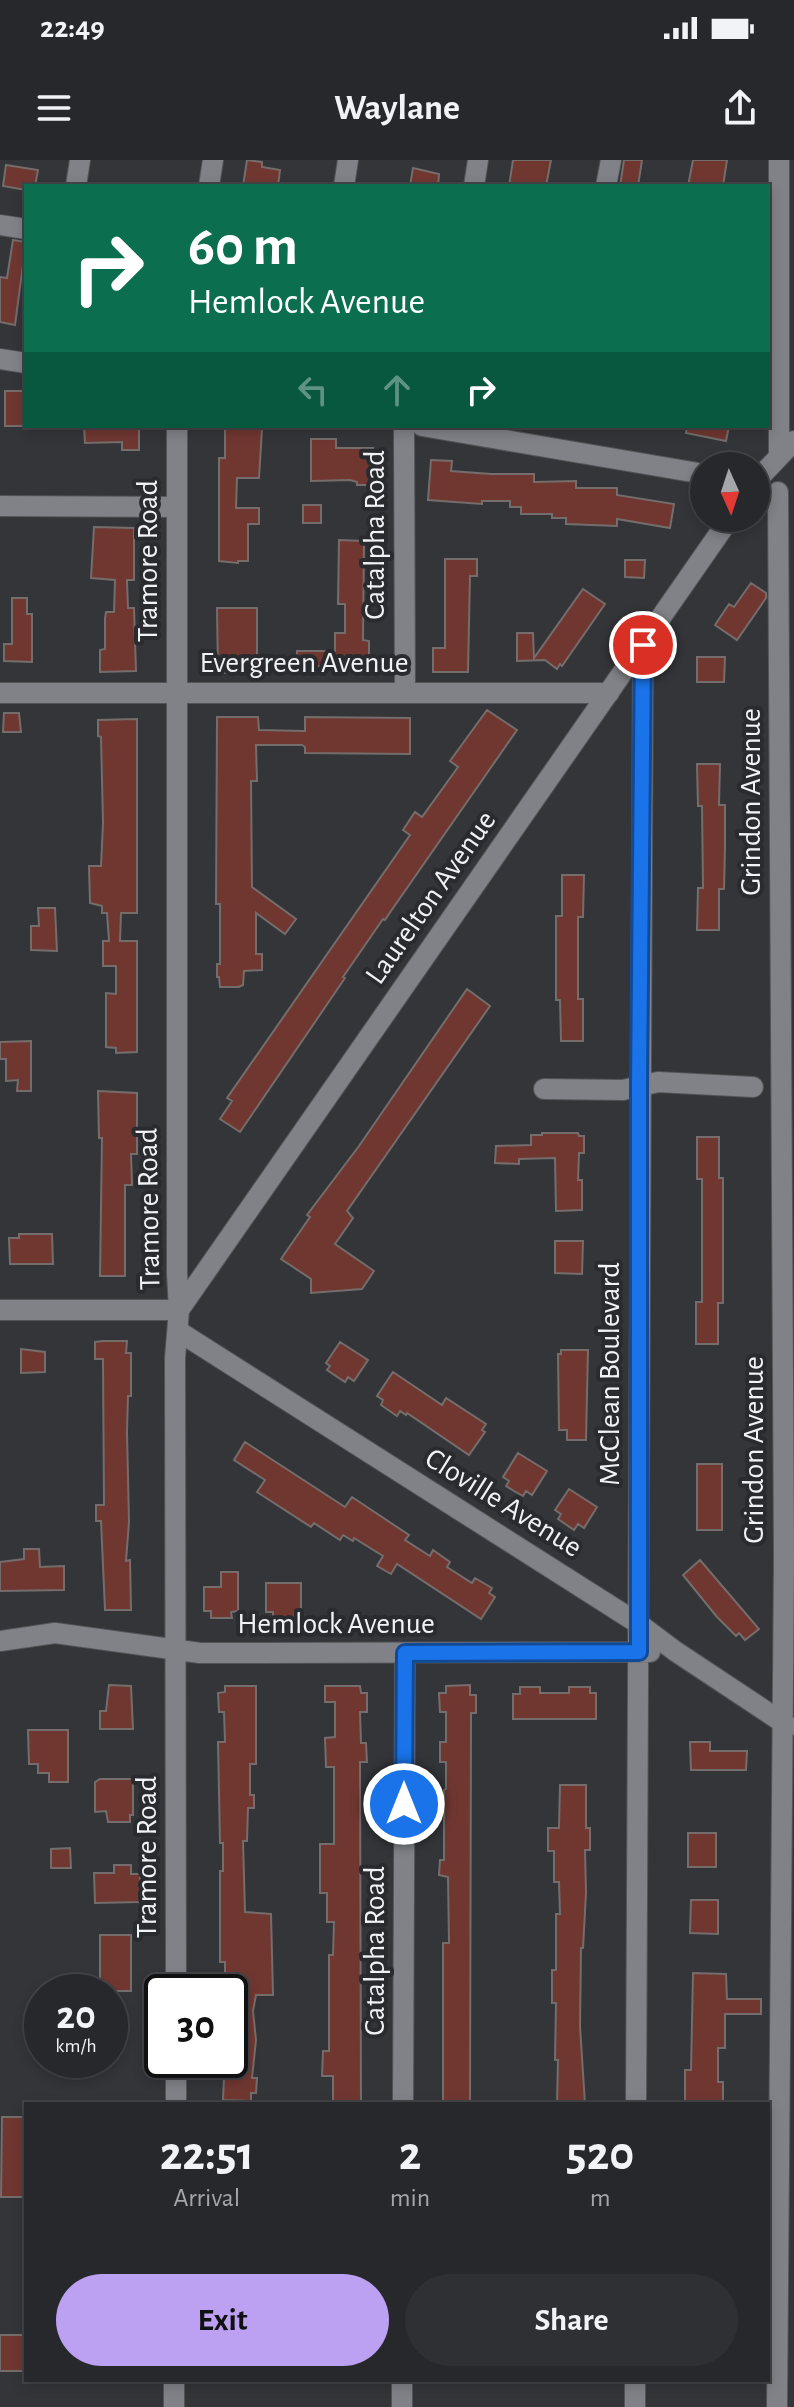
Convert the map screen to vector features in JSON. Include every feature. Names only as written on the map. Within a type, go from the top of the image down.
[{"type":"street","points":[[76,184],[80,160]]},
{"type":"street","points":[[209,184],[213,160]]},
{"type":"street","points":[[344,184],[348,160]]},
{"type":"street","points":[[474,184],[478,160]]},
{"type":"street","points":[[606,184],[611,160]]},
{"type":"street","points":[[770,466],[786,448],[774,350],[779,160]]},
{"type":"street","points":[[0,225],[24,229]]},
{"type":"street","points":[[0,359],[24,363]]},
{"type":"street","name":"Tramore Road","points":[[176,1974],[175,1358],[179,1310],[177,428]]},
{"type":"street","name":"Catalpha Road","points":[[404,428],[405,691]]},
{"type":"street","points":[[436,428],[690,472]]},
{"type":"street","name":"Grindon Avenue","points":[[777,2407],[789,1560],[786,492]]},
{"type":"street","points":[[0,506],[177,507]]},
{"type":"street","name":"Laurelton Avenue","points":[[179,1310],[720,532]]},
{"type":"street","name":"McClean Boulevard","points":[[636,2102],[643,645]]},
{"type":"street","name":"Evergreen Avenue","points":[[0,693],[609,693]]},
{"type":"street","points":[[544,1089],[623,1090],[658,1082],[753,1087]]},
{"type":"street","points":[[0,1310],[179,1310]]},
{"type":"street","name":"Cloville Avenue","points":[[178,1331],[639,1624],[788,1726]]},
{"type":"street","name":"Hemlock Avenue","points":[[0,1641],[55,1633],[177,1651],[675,1651]]},
{"type":"street","name":"Catalpha Road","points":[[403,2102],[405,1653]]},
{"type":"street","points":[[176,2078],[176,2102]]},
{"type":"street","points":[[174,2382],[174,2407]]},
{"type":"street","points":[[402,2382],[402,2407]]},
{"type":"street","points":[[635,2382],[635,2407]]},
{"type":"building","points":[[247,160],[262,162],[262,167],[280,170],[278,184],[243,184]]},
{"type":"building","points":[[513,160],[551,160],[546,184],[509,184]]},
{"type":"building","points":[[624,160],[642,160],[638,184],[620,184]]},
{"type":"building","points":[[693,160],[727,160],[723,184],[688,184]]},
{"type":"building","points":[[6,165],[38,170],[35,184],[24,184],[24,190],[3,186]]},
{"type":"building","points":[[413,168],[439,174],[438,184],[410,184]]},
{"type":"building","points":[[13,240],[24,242],[15,325],[0,322],[0,277],[7,278]]},
{"type":"building","points":[[5,391],[24,391],[24,426],[5,426]]},
{"type":"building","points":[[84,428],[139,428],[139,450],[122,450],[122,442],[85,443]]},
{"type":"building","points":[[225,428],[262,429],[259,478],[237,478],[236,508],[259,508],[259,524],[248,524],[248,561],[238,563],[219,561],[219,458],[225,458]]},
{"type":"building","points":[[687,428],[729,428],[726,441],[686,433]]},
{"type":"building","points":[[311,439],[336,439],[336,448],[373,448],[374,485],[357,485],[357,482],[350,480],[311,481]]},
{"type":"building","points":[[431,460],[452,461],[451,471],[534,474],[534,482],[576,481],[576,488],[617,488],[617,495],[674,504],[670,528],[617,519],[617,526],[566,524],[566,518],[552,518],[552,514],[521,514],[521,507],[510,507],[510,501],[482,501],[482,504],[428,500]]},
{"type":"building","points":[[303,505],[321,505],[321,523],[303,523]]},
{"type":"building","points":[[94,527],[134,528],[134,580],[127,580],[128,608],[134,608],[136,671],[100,672],[100,650],[105,649],[106,612],[114,612],[115,580],[91,578]]},
{"type":"building","points":[[339,540],[364,541],[363,640],[369,641],[369,660],[363,659],[363,666],[317,666],[317,670],[297,670],[297,651],[335,651],[335,633],[345,633],[345,604],[338,604]]},
{"type":"building","points":[[445,559],[477,559],[477,576],[470,576],[468,672],[433,672],[433,648],[445,648]]},
{"type":"building","points":[[625,560],[645,560],[644,578],[625,577]]},
{"type":"building","points":[[751,583],[766,593],[766,598],[737,640],[715,625],[729,604],[734,607]]},
{"type":"building","points":[[583,589],[605,604],[562,666],[560,664],[557,669],[545,660],[517,661],[517,633],[533,633],[534,658]]},
{"type":"building","points":[[12,598],[27,598],[27,614],[32,614],[32,662],[4,661],[4,644],[12,644]]},
{"type":"building","points":[[217,608],[257,608],[260,672],[218,673]]},
{"type":"building","points":[[697,657],[725,657],[724,682],[697,682]]},
{"type":"building","points":[[487,710],[517,730],[343,977],[240,1132],[220,1119],[232,1101],[227,1098],[410,835],[403,830],[415,812],[422,817],[458,767],[450,761]]},
{"type":"building","points":[[4,713],[19,713],[21,732],[3,732]]},
{"type":"building","points":[[217,717],[258,717],[259,730],[305,731],[305,717],[410,718],[410,754],[305,753],[302,745],[256,745],[257,781],[251,781],[252,887],[296,919],[285,934],[256,913],[256,954],[262,954],[262,970],[244,971],[243,985],[239,987],[220,987],[217,977],[217,964],[220,964],[220,904],[216,904]]},
{"type":"building","points":[[137,719],[137,913],[121,913],[120,941],[137,941],[137,1052],[116,1053],[116,1048],[106,1047],[106,993],[116,994],[116,966],[103,966],[103,941],[109,941],[107,913],[102,913],[102,906],[90,903],[89,866],[101,866],[103,823],[98,720]]},
{"type":"building","points":[[697,764],[720,764],[719,805],[725,805],[725,847],[724,889],[719,889],[719,930],[697,930],[698,888],[703,888],[702,806],[698,806]]},
{"type":"building","points":[[562,875],[584,875],[583,917],[578,917],[578,999],[583,999],[583,1041],[561,1041],[560,1000],[556,1000],[556,916],[562,916]]},
{"type":"building","points":[[38,908],[55,908],[57,951],[31,950],[31,926],[39,926]]},
{"type":"building","points":[[467,989],[490,1006],[347,1211],[353,1218],[335,1244],[374,1271],[362,1289],[311,1293],[311,1279],[281,1259],[310,1217],[307,1215],[359,1146]]},
{"type":"building","points":[[31,1041],[31,1091],[17,1091],[18,1080],[6,1081],[6,1059],[0,1059],[0,1042]]},
{"type":"building","points":[[98,1091],[137,1093],[137,1154],[131,1154],[132,1185],[125,1185],[125,1276],[100,1276],[102,1138],[99,1138]]},
{"type":"building","points":[[578,1133],[584,1136],[584,1153],[579,1153],[578,1180],[582,1180],[582,1210],[556,1211],[555,1158],[519,1159],[519,1164],[495,1163],[496,1146],[531,1145],[531,1135]]},
{"type":"building","points":[[697,1137],[719,1137],[719,1178],[723,1178],[723,1303],[718,1303],[718,1344],[696,1344],[696,1302],[702,1302],[702,1179],[697,1179]]},
{"type":"building","points":[[19,1234],[52,1234],[53,1264],[10,1264],[9,1238],[19,1238]]},
{"type":"building","points":[[555,1241],[583,1241],[582,1274],[555,1273]]},
{"type":"building","points":[[127,1341],[126,1353],[131,1353],[126,1561],[130,1560],[131,1610],[105,1610],[101,1521],[96,1521],[96,1505],[104,1505],[103,1359],[95,1359],[95,1342]]},
{"type":"building","points":[[340,1342],[368,1360],[354,1381],[348,1377],[345,1382],[327,1370],[330,1366],[326,1363]]},
{"type":"building","points":[[21,1349],[45,1352],[45,1372],[21,1373]]},
{"type":"building","points":[[561,1350],[588,1350],[586,1440],[567,1440],[567,1430],[559,1430],[558,1354]]},
{"type":"building","points":[[393,1372],[442,1405],[446,1398],[486,1424],[482,1430],[485,1432],[469,1455],[407,1413],[400,1411],[397,1416],[381,1405],[383,1400],[377,1396]]},
{"type":"building","points":[[245,1442],[345,1507],[352,1497],[409,1535],[405,1540],[430,1556],[433,1550],[450,1562],[447,1567],[472,1583],[475,1578],[492,1588],[489,1593],[495,1597],[481,1619],[397,1564],[391,1574],[377,1566],[383,1556],[354,1538],[353,1541],[343,1535],[340,1540],[314,1523],[311,1527],[257,1492],[265,1480],[234,1460]]},
{"type":"building","points":[[518,1453],[547,1471],[532,1495],[526,1491],[523,1496],[514,1491],[506,1486],[509,1481],[503,1477]]},
{"type":"building","points":[[697,1464],[722,1464],[722,1530],[697,1530]]},
{"type":"building","points":[[569,1489],[597,1507],[584,1528],[578,1524],[574,1530],[558,1519],[561,1514],[555,1510]]},
{"type":"building","points":[[24,1549],[39,1549],[40,1567],[64,1566],[64,1590],[0,1591],[0,1562],[24,1559]]},
{"type":"building","points":[[700,1560],[759,1629],[745,1640],[739,1633],[736,1636],[717,1617],[683,1575]]},
{"type":"building","points":[[221,1572],[238,1572],[238,1611],[231,1612],[232,1618],[211,1618],[211,1611],[204,1611],[204,1587],[221,1587]]},
{"type":"building","points":[[266,1583],[301,1583],[301,1612],[294,1612],[294,1618],[273,1618],[273,1612],[266,1612]]},
{"type":"building","points":[[109,1685],[131,1686],[133,1729],[100,1729],[100,1711],[106,1711]]},
{"type":"building","points":[[470,1685],[470,1695],[476,1695],[476,1713],[471,1713],[470,2102],[443,2102],[443,1943],[449,1943],[448,1877],[439,1875],[440,1860],[444,1860],[446,1789],[446,1762],[440,1762],[440,1742],[446,1742],[446,1712],[440,1712],[439,1693],[446,1693],[446,1686]]},
{"type":"building","points":[[225,1686],[256,1686],[256,1764],[250,1764],[250,1795],[254,1795],[254,1808],[248,1808],[247,1841],[243,1841],[245,1912],[271,1914],[273,1995],[256,1995],[252,2078],[257,2078],[256,2093],[251,2093],[251,2101],[223,2100],[224,2078],[248,2078],[248,1974],[225,1974],[225,1962],[220,1962],[223,1843],[220,1843],[218,1742],[225,1742],[224,1712],[219,1712],[218,1693],[225,1692]]},
{"type":"building","points":[[325,1686],[360,1686],[361,1693],[367,1693],[367,1712],[360,1712],[361,1743],[366,1743],[367,1762],[360,1762],[361,2102],[333,2102],[333,2076],[322,2076],[323,2051],[329,2051],[329,1955],[333,1955],[334,1922],[327,1922],[327,1893],[320,1893],[320,1844],[334,1844],[334,1767],[326,1767],[325,1738],[335,1737],[335,1702],[325,1702]]},
{"type":"building","points":[[520,1687],[540,1687],[540,1693],[569,1693],[569,1687],[590,1687],[590,1693],[596,1693],[596,1719],[513,1719],[513,1694],[520,1694]]},
{"type":"building","points":[[28,1730],[68,1730],[68,1782],[49,1782],[49,1773],[38,1773],[38,1764],[29,1764]]},
{"type":"building","points":[[690,1742],[710,1742],[710,1751],[747,1751],[746,1770],[691,1770]]},
{"type":"building","points":[[100,1779],[133,1779],[133,1815],[130,1815],[130,1822],[108,1822],[106,1811],[95,1812],[95,1782]]},
{"type":"building","points":[[560,1785],[586,1785],[586,1828],[590,1828],[590,1850],[585,1850],[580,2026],[585,2102],[557,2102],[556,2003],[552,2003],[552,1970],[556,1970],[559,1882],[554,1882],[554,1851],[548,1851],[548,1828],[559,1828]]},
{"type":"building","points":[[688,1833],[716,1833],[716,1867],[688,1867]]},
{"type":"building","points":[[70,1848],[71,1868],[51,1868],[51,1849]]},
{"type":"building","points":[[114,1865],[131,1865],[131,1874],[140,1874],[140,1902],[95,1903],[94,1873],[114,1873]]},
{"type":"building","points":[[691,1900],[718,1900],[718,1934],[690,1933]]},
{"type":"building","points":[[100,1935],[131,1935],[131,1991],[128,1991],[128,1974],[100,1974]]},
{"type":"building","points":[[693,1973],[726,1974],[727,1999],[761,1999],[761,2014],[725,2014],[725,2048],[718,2048],[718,2082],[723,2082],[723,2102],[685,2102],[685,2070],[691,2070]]},
{"type":"building","points":[[2,2117],[24,2117],[24,2197],[1,2197]]},
{"type":"building","points":[[0,2335],[24,2335],[24,2371],[0,2371]]},
{"type":"route","points":[[404,1804],[405,1653],[639,1652],[643,645]]}]
